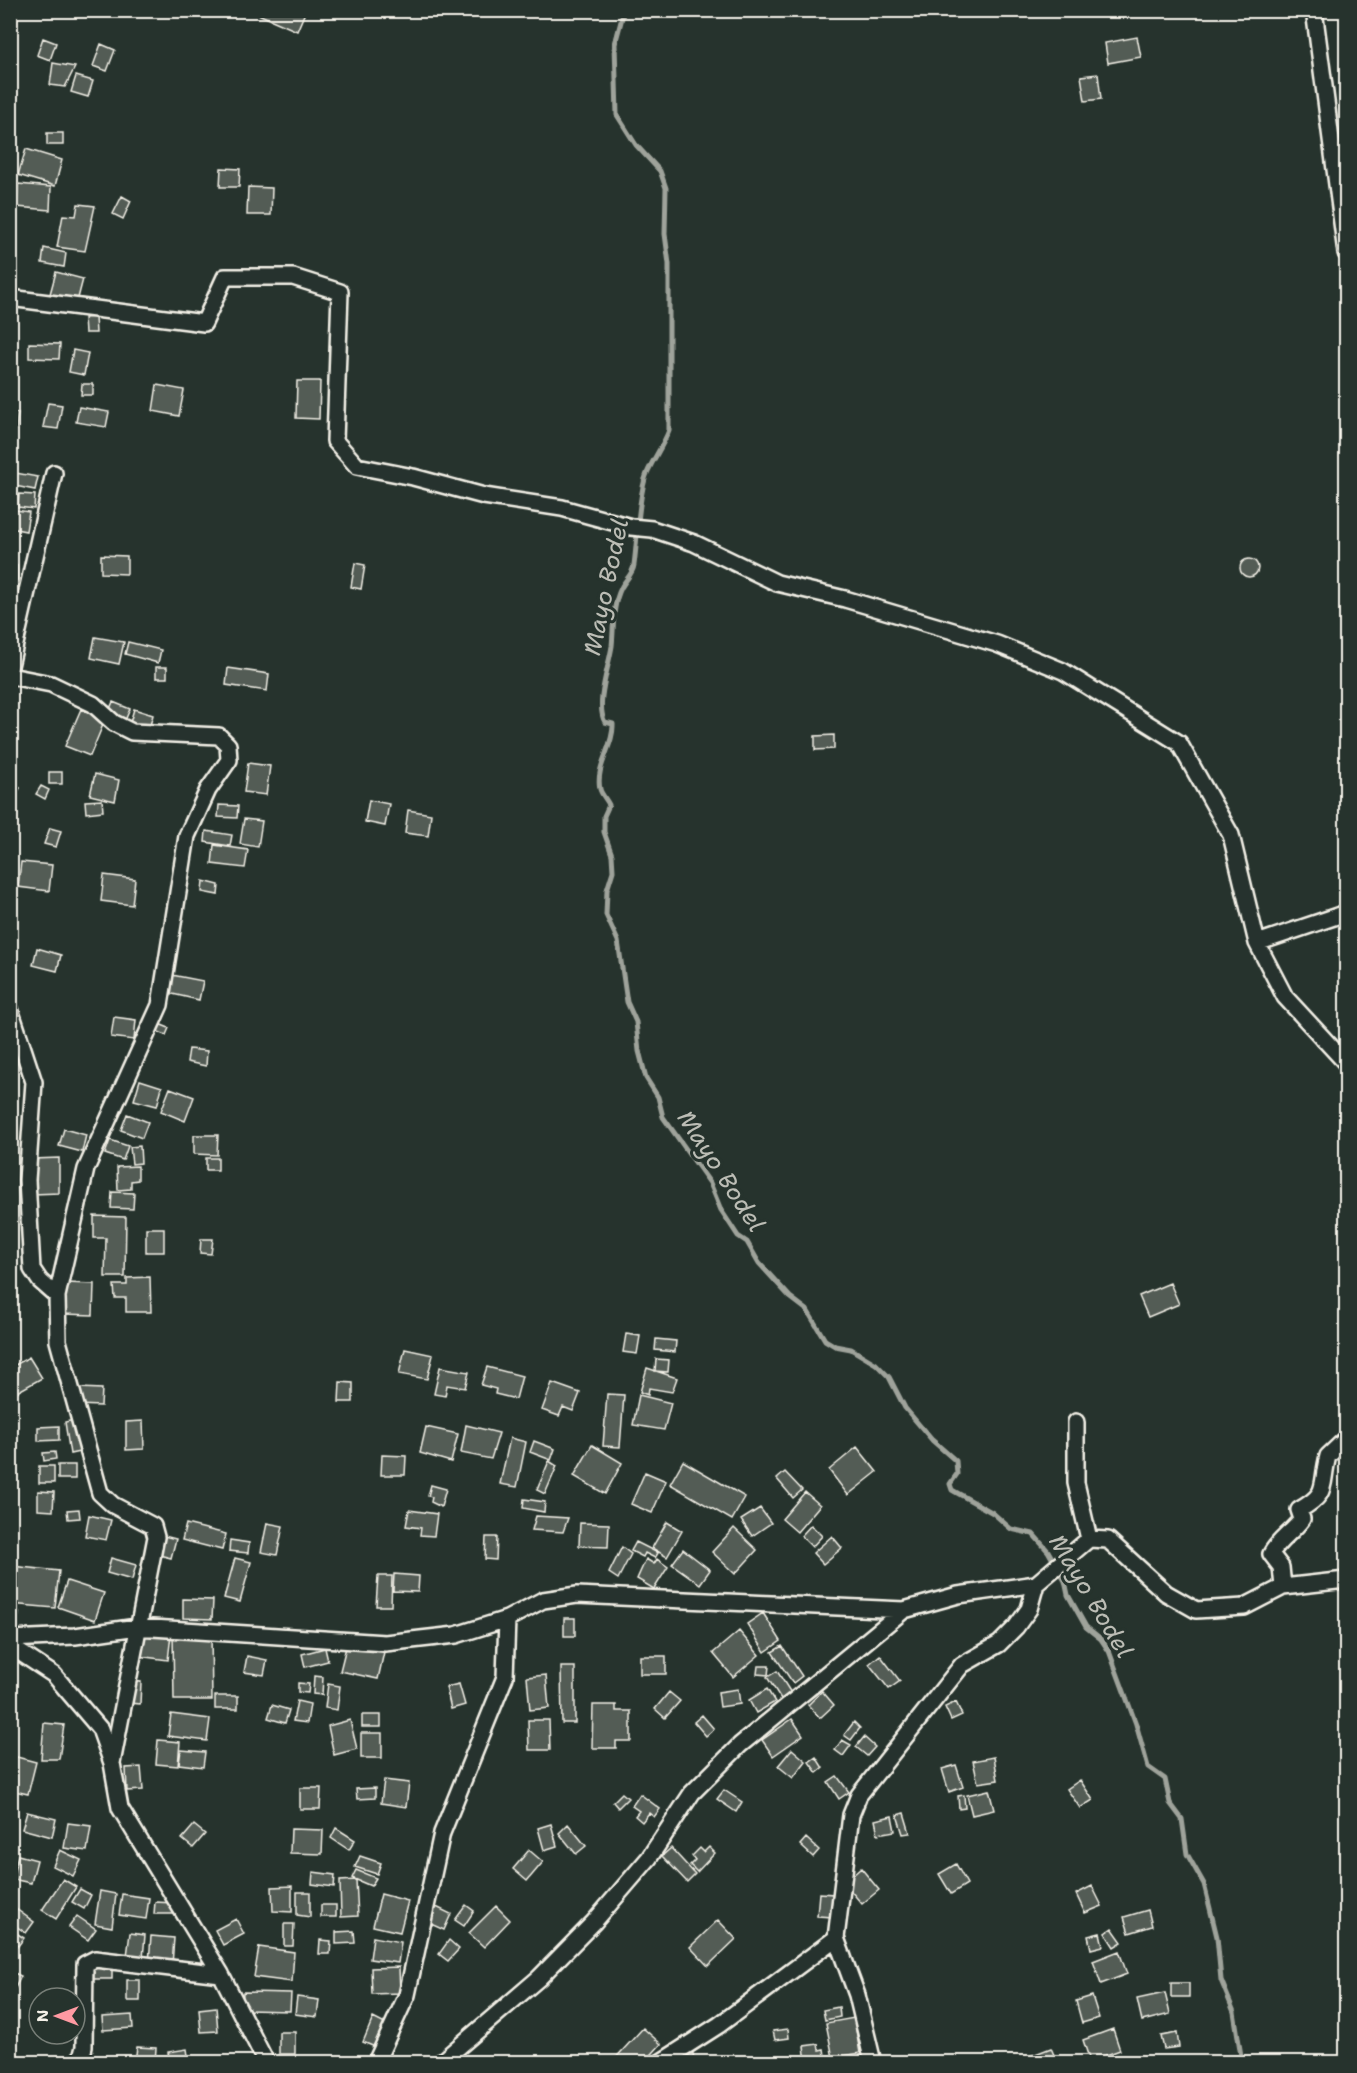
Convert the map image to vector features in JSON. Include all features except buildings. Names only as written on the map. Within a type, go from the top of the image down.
[{"type":"street","points":[[1314,10],[1347,253]]},
{"type":"street","points":[[10,298],[204,323],[225,277],[293,277],[339,292],[335,441],[357,466],[413,477],[484,496],[562,508],[631,527],[652,529],[694,543],[777,583],[845,599],[997,644],[1063,671],[1179,743],[1231,835],[1257,943],[1285,998],[1346,1063]]},
{"type":"street","points":[[10,666],[54,473]]},
{"type":"street","points":[[10,676],[51,684],[93,704],[114,723],[132,732],[219,736],[228,745],[230,760],[208,790],[187,836],[160,1005],[86,1169],[57,1296],[58,1341],[100,1493],[113,1505],[153,1526],[156,1537],[112,1764]]},
{"type":"street","points":[[1257,943],[1347,913]]},
{"type":"street","points":[[10,1009],[34,1082],[27,1180],[32,1269],[40,1281],[57,1296]]},
{"type":"street","points":[[1076,1422],[1076,1483],[1089,1539]]},
{"type":"street","points":[[1283,1587],[1281,1567],[1271,1554],[1278,1541],[1293,1531],[1302,1519],[1299,1510],[1316,1501],[1324,1490],[1328,1456],[1347,1439]]},
{"type":"street","points":[[10,1639],[75,1636],[137,1627],[386,1643],[456,1635],[507,1619],[543,1600],[577,1595],[904,1610],[957,1595],[1036,1584],[1089,1539],[1108,1540],[1166,1593],[1196,1610],[1244,1607],[1283,1587],[1347,1580]]},
{"type":"street","points":[[873,2062],[857,1995],[836,1938],[851,1815],[859,1795],[962,1665],[999,1644],[1016,1627],[1029,1609],[1036,1584]]},
{"type":"street","points":[[441,2062],[539,1978],[594,1922],[648,1858],[692,1792],[740,1745],[904,1610]]},
{"type":"street","points":[[376,2062],[407,1995],[442,1833],[505,1677],[507,1619]]},
{"type":"street","points":[[10,1646],[54,1675],[100,1729],[112,1764],[120,1808],[221,1974],[266,2062]]},
{"type":"street","points":[[661,2062],[719,2025],[836,1938]]},
{"type":"street","points":[[80,2062],[84,2047],[85,1964],[95,1959],[221,1974]]},
{"type":"waterway","name":"Mayo Bodel","points":[[624,10],[615,44],[617,115],[636,145],[660,171],[666,188],[665,234],[669,264],[669,430],[645,479],[633,568],[616,602],[612,646],[601,706],[605,722],[613,724],[613,732],[599,781],[601,791],[609,805],[604,816],[604,832],[612,855],[613,871],[607,890],[606,915],[618,941],[627,1002],[636,1022],[639,1051],[646,1078],[658,1097],[663,1117],[710,1183],[721,1210],[738,1236],[747,1242],[759,1263],[790,1297],[807,1310],[825,1340],[835,1346],[851,1349],[876,1364],[889,1377],[905,1408],[932,1440],[956,1461],[957,1474],[950,1484],[952,1490],[993,1513],[1011,1529],[1033,1534],[1048,1551],[1086,1627],[1101,1639],[1109,1651],[1136,1724],[1148,1767],[1165,1779],[1170,1803],[1182,1819],[1187,1854],[1204,1884],[1217,1937],[1221,1980],[1234,2012],[1242,2062]]}]
